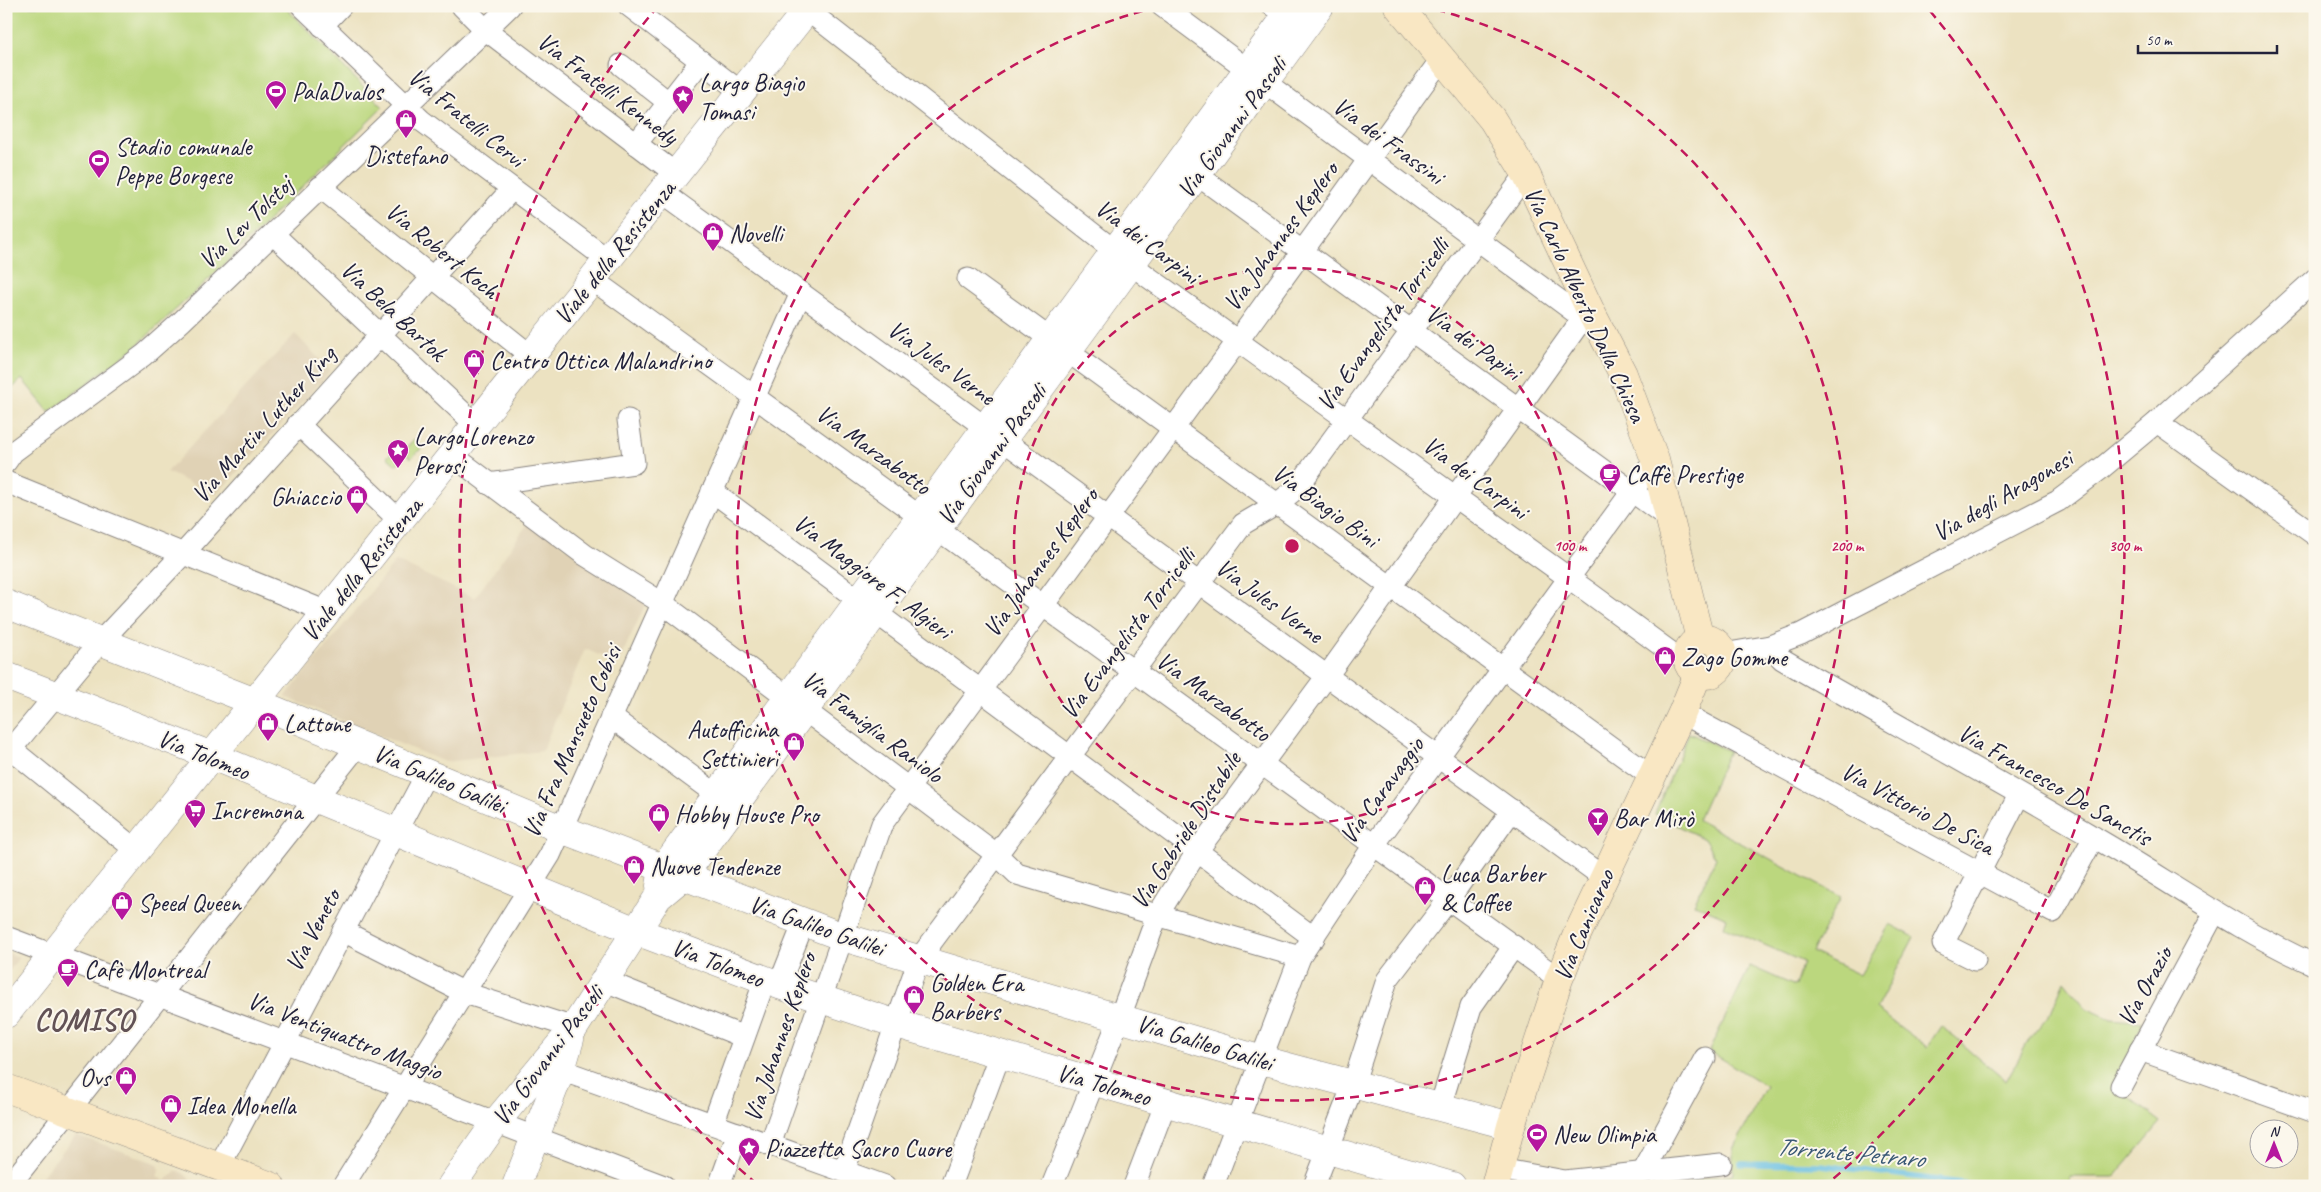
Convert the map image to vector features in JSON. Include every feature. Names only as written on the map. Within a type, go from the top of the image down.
[{"type":"main road","name":"Via Carlo Alberto Dalla Chiesa","points":[[1398,6],[1492,119],[1526,174],[1587,316],[1623,374],[1655,460],[1670,519],[1695,657]]},
{"type":"main road","points":[[1695,657],[1715,642],[1723,654]]},
{"type":"main road","name":"Via Canicarao","points":[[1497,1178],[1511,1126],[1559,979],[1603,877],[1682,713],[1695,657]]},
{"type":"main road","points":[[6,1088],[231,1176],[270,1186]]},
{"type":"street","name":"Via Fratelli Cervi","points":[[302,6],[422,121],[512,189],[600,270]]},
{"type":"street","points":[[322,26],[341,6]]},
{"type":"street","name":"Via Fratelli Kennedy","points":[[462,6],[486,30],[636,144],[669,183]]},
{"type":"street","name":"Via Lev Tolstoj","points":[[6,462],[13,452],[144,355],[407,107],[510,6]]},
{"type":"street","points":[[629,6],[741,92]]},
{"type":"street","name":"Via dei Frassini","points":[[1162,6],[1478,240],[1587,316]]},
{"type":"street","name":"Via Giovanni Pascoli","points":[[672,873],[1256,76],[1289,14],[1320,6]]},
{"type":"street","name":"Viale della Resistenza","points":[[6,1014],[600,270],[806,7]]},
{"type":"street","name":"Via dei Carpini","points":[[806,7],[1122,258],[1237,342],[1570,578],[1672,654],[1695,657]]},
{"type":"street","name":"Via Johannes Keplero","points":[[770,1145],[882,824],[1303,252],[1442,58]]},
{"type":"street","points":[[636,144],[701,61]]},
{"type":"street","points":[[621,65],[668,102]]},
{"type":"street","name":"Via dei Papiri","points":[[1188,168],[1670,519]]},
{"type":"street","name":"Via Evangelista Torricelli","points":[[844,1171],[919,959],[1243,524],[1278,504],[1296,488],[1526,174]]},
{"type":"street","name":"Via Jules Verne","points":[[669,183],[801,293],[1107,517],[1440,756],[1603,877]]},
{"type":"street","name":"Via Robert Koch","points":[[320,187],[531,356]]},
{"type":"street","name":"Via Martin Luther King","points":[[9,752],[100,642],[182,555],[298,424],[512,189]]},
{"type":"street","name":"Via Bela Bartok","points":[[273,234],[476,425]]},
{"type":"street","name":"Via Marzabotto","points":[[600,270],[754,396],[1559,979]]},
{"type":"street","name":"Via Biagio Bini","points":[[968,279],[1652,777]]},
{"type":"street","name":"Via degli Aragonesi","points":[[1723,654],[1770,646],[1801,634],[2058,500],[2103,467],[2157,422],[2315,279]]},
{"type":"street","name":"Via Fra Mansueto Cobisi","points":[[343,1186],[550,855],[801,293]]},
{"type":"street","name":"Via Gabriele Distabile","points":[[1052,1186],[1095,1082],[1156,916],[1198,850],[1327,676],[1455,496],[1587,316]]},
{"type":"street","points":[[489,484],[634,463],[628,420]]},
{"type":"street","points":[[2157,422],[2315,534]]},
{"type":"street","points":[[298,424],[400,521]]},
{"type":"street","name":"Via Famiglia Raniolo","points":[[452,455],[585,555],[662,603],[996,854],[1018,874],[1300,957]]},
{"type":"street","name":"Via Caravaggio","points":[[1213,1186],[1300,957],[1374,845],[1634,492],[1655,460]]},
{"type":"street","points":[[6,482],[182,555],[327,612]]},
{"type":"street","name":"Via Maggiore F. Algieri","points":[[712,491],[1314,938]]},
{"type":"street","name":"Via Galileo Galilei","points":[[6,604],[255,702],[561,829],[843,937],[1262,1060],[1511,1126]]},
{"type":"street","name":"Via Francesco De Sanctis","points":[[1770,646],[1782,659],[1799,669],[2094,836],[2215,912],[2284,952],[2315,965]]},
{"type":"street","name":"Via Tolomeo","points":[[6,676],[212,756],[314,800],[636,931],[772,982],[897,1024],[1452,1186]]},
{"type":"street","name":"Via Giovanni Pascoli","points":[[451,1186],[496,1122],[574,1028],[658,897],[717,795],[797,703]]},
{"type":"street","name":"Via Vittorio De Sica","points":[[1682,713],[2053,912],[2094,836]]},
{"type":"street","points":[[611,717],[717,795]]},
{"type":"street","points":[[9,1186],[358,744]]},
{"type":"street","points":[[9,752],[137,851]]},
{"type":"street","name":"Via Veneto","points":[[231,1176],[285,1042],[427,773]]},
{"type":"street","points":[[1975,960],[1943,944],[2019,795]]},
{"type":"street","points":[[1314,1186],[1353,1085],[1387,980],[1449,899],[1512,810]]},
{"type":"street","name":"Via Orazio","points":[[2121,1086],[2215,912]]},
{"type":"street","points":[[713,1124],[744,1037],[804,922]]},
{"type":"street","points":[[343,931],[465,993],[574,1028],[557,1080],[516,1186]]},
{"type":"street","name":"Via Ventiquattro Maggio","points":[[6,937],[664,1186]]},
{"type":"street","points":[[1440,1108],[1471,1007],[1514,946]]},
{"type":"street","points":[[603,980],[744,1037]]},
{"type":"street","points":[[2140,1050],[2315,1112]]},
{"type":"street","points":[[951,1186],[1000,1054]]},
{"type":"street","points":[[1643,1172],[1705,1058]]},
{"type":"street","points":[[527,1083],[557,1080],[713,1124],[885,1186]]},
{"type":"street","points":[[1134,1186],[1166,1102]]},
{"type":"street","points":[[719,1186],[738,1133]]},
{"type":"street","points":[[1497,1178],[1586,1183],[1643,1172],[1680,1177],[1721,1164]]},
{"type":"shaded area","points":[[295,334],[331,371],[216,495],[167,472]]},
{"type":"shaded area","points":[[529,522],[646,603],[618,663],[585,649],[542,751],[445,762],[285,697],[396,561],[475,598]]},
{"type":"shaded area","points":[[6,952],[19,957],[6,976]]},
{"type":"shaded area","points":[[76,1135],[158,1164],[159,1171],[157,1176],[165,1181],[176,1171],[183,1173],[197,1186],[34,1186]]},
{"type":"green space","name":"Stadio comunale Peppe Borgese","points":[[6,6],[284,6],[383,107],[213,275],[134,348],[49,412],[22,379],[6,394]]},
{"type":"green space","points":[[414,439],[423,447],[411,458],[406,454],[396,465],[387,457],[399,445],[404,450]]},
{"type":"green space","points":[[1689,733],[1729,751],[1698,820],[1841,897],[1812,952],[1860,975],[1890,924],[1914,937],[1876,1009],[1927,1047],[1941,1026],[2006,1081],[2030,1038],[2051,1012],[2064,981],[2086,1008],[2111,1019],[2143,1022],[2114,1086],[2161,1122],[2115,1177],[2069,1177],[2069,1186],[1690,1186],[1691,1181],[1733,1174],[1733,1149],[1766,1086],[1709,1051],[1750,966],[1795,986],[1803,962],[1724,927],[1727,918],[1694,904],[1716,858],[1704,839],[1655,814]]},
{"type":"waterway","name":"Torrente Petraro","points":[[1741,1164],[1821,1165],[1985,1186]]},
{"type":"place","name":"PalaDvalos","points":[[276,110]]},
{"type":"place","name":"Largo Biagio Tomasi","points":[[683,115]]},
{"type":"place","name":"Distefano","points":[[406,139]]},
{"type":"place","name":"Stadio comunale Peppe Borgese","points":[[99,179]]},
{"type":"place","name":"Novelli","points":[[713,252]]},
{"type":"place","name":"Centro Ottica Malandrino","points":[[474,379]]},
{"type":"place","name":"Largo Lorenzo Perosi","points":[[398,469]]},
{"type":"place","name":"Caffè Prestige","points":[[1610,493]]},
{"type":"place","name":"Ghiaccio","points":[[357,515]]},
{"type":"place","name":"Zago Gomme","points":[[1665,676]]},
{"type":"place","name":"Lattone","points":[[268,742]]},
{"type":"place","name":"Autofficina Settinieri","points":[[794,762]]},
{"type":"place","name":"Incremona","points":[[195,829]]},
{"type":"place","name":"Hobby House Pro","points":[[659,833]]},
{"type":"place","name":"Bar Mirò","points":[[1598,837]]},
{"type":"place","name":"Nuove Tendenze","points":[[634,885]]},
{"type":"place","name":"Luca Barber & Coffee","points":[[1425,906]]},
{"type":"place","name":"Speed Queen","points":[[122,921]]},
{"type":"place","name":"Cafè Montreal","points":[[68,988]]},
{"type":"place","name":"Golden Era Barbers","points":[[914,1015]]},
{"type":"place","name":"Ovs","points":[[126,1096]]},
{"type":"place","name":"Idea Monella","points":[[171,1124]]},
{"type":"place","name":"New Olimpia","points":[[1537,1153]]},
{"type":"place","name":"Piazzetta Sacro Cuore","points":[[749,1167]]},
{"type":"district","name":"COMISO","points":[[84,1020]]}]
